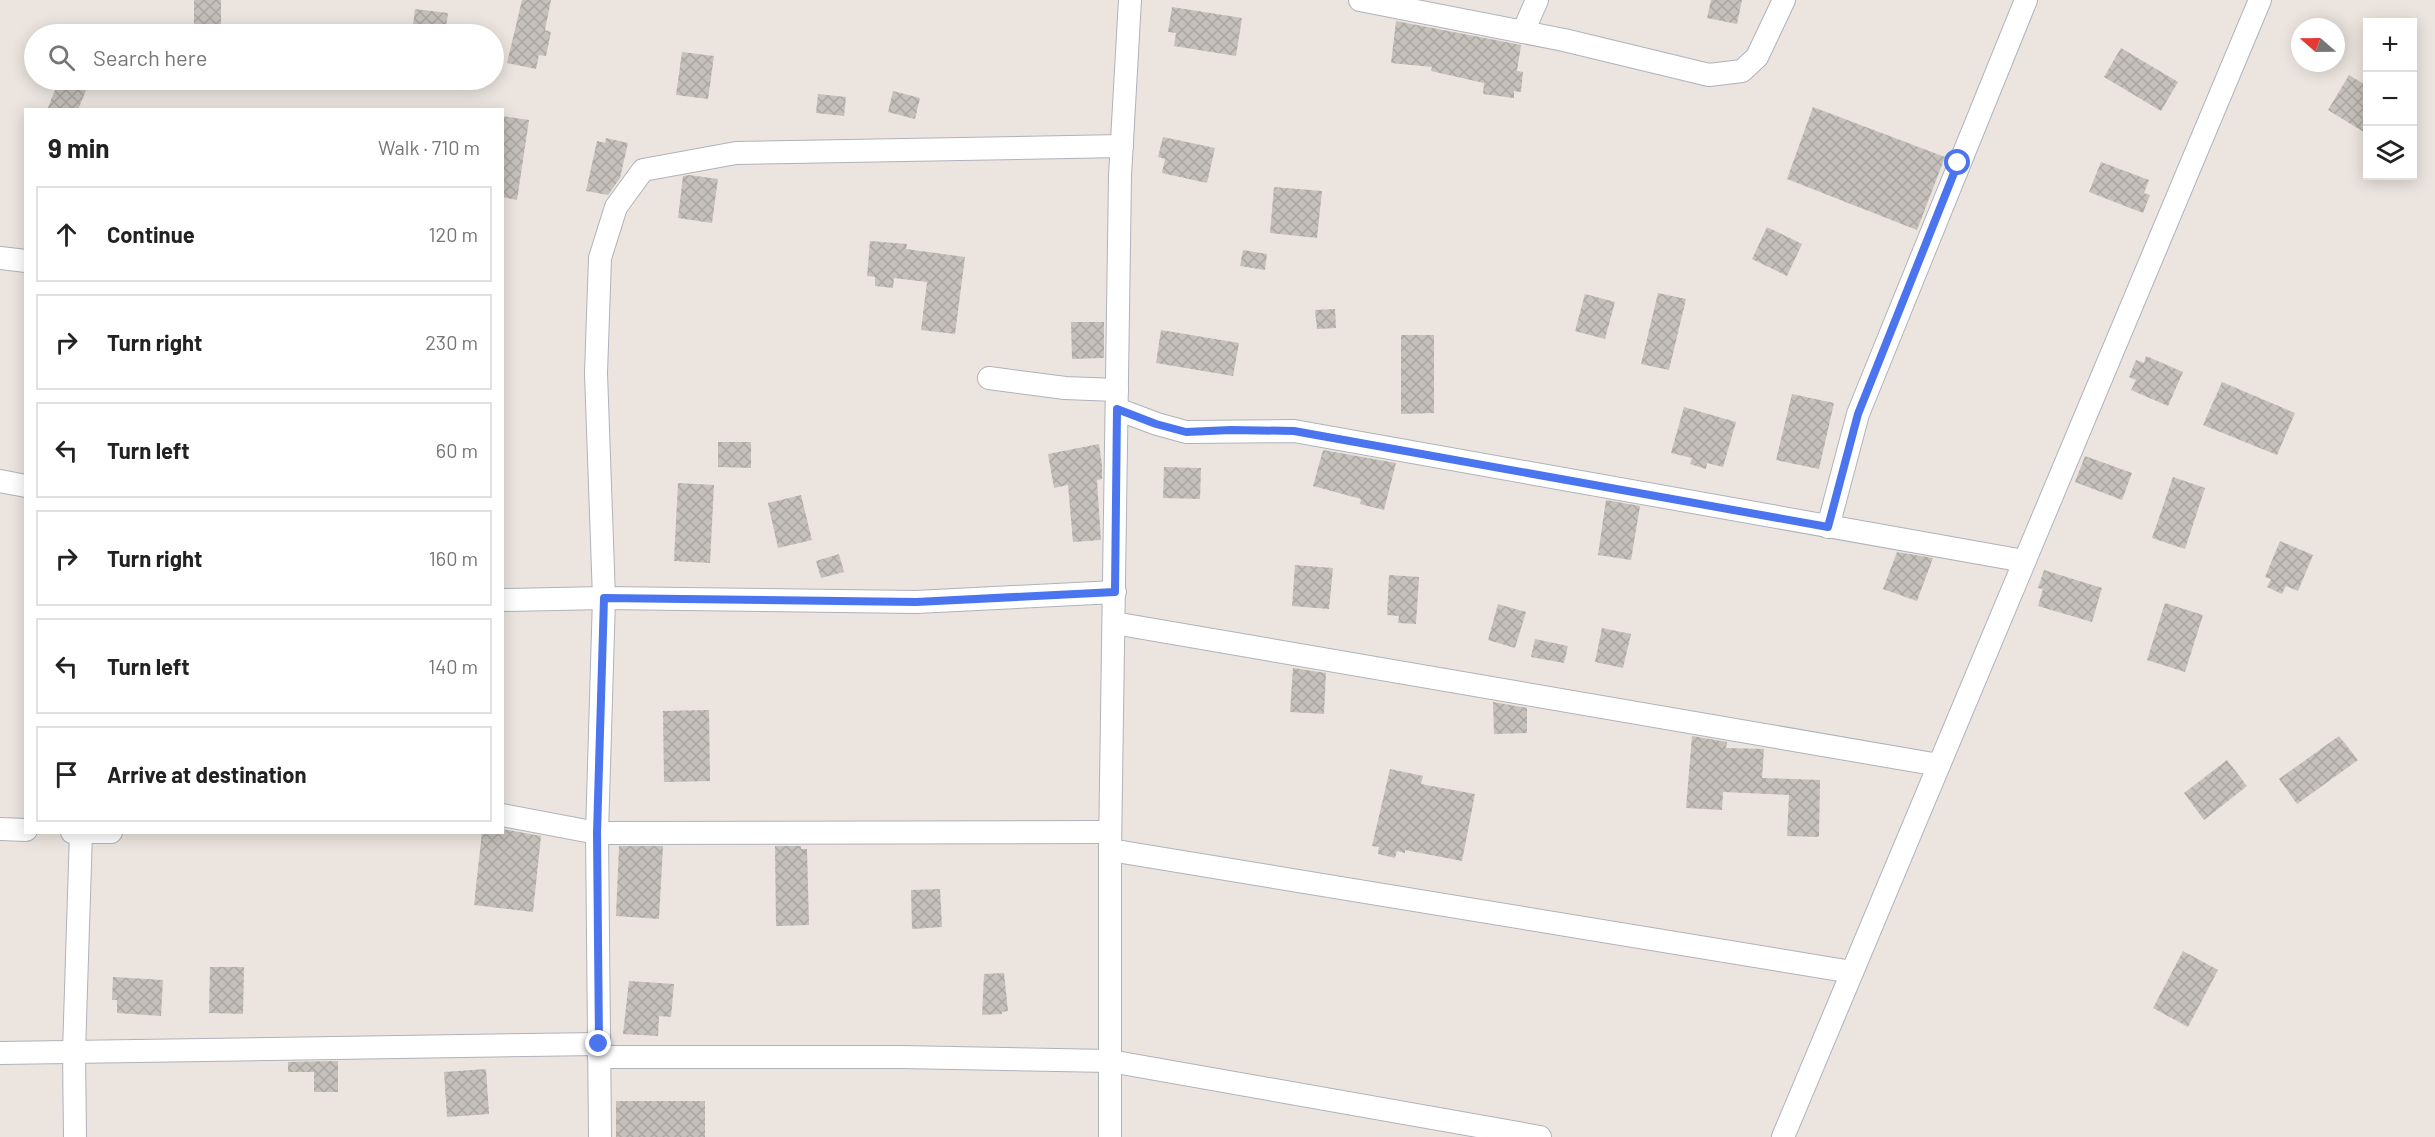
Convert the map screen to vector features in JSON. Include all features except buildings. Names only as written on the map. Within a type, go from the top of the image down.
[{"type":"street","points":[[1110,1137],[1110,841],[1117,399],[1122,146],[1130,0]]},
{"type":"street","points":[[1360,0],[1523,32],[1709,75],[1742,71],[1757,57],[1784,0]]},
{"type":"street","points":[[1523,32],[1537,0]]},
{"type":"street","points":[[1828,527],[1858,414],[2026,0]]},
{"type":"street","points":[[1783,1137],[2260,0]]},
{"type":"street","points":[[600,1137],[597,833],[604,598],[596,373],[600,258],[616,207],[643,170],[736,153],[1122,146]]},
{"type":"street","points":[[0,258],[24,261]]},
{"type":"street","points":[[988,378],[1065,388],[1117,399],[1156,424],[1186,432],[1294,431],[2024,561]]},
{"type":"street","points":[[0,481],[24,486]]},
{"type":"street","points":[[504,600],[604,598],[916,602],[1115,592]]},
{"type":"street","points":[[1114,623],[1939,765]]},
{"type":"street","points":[[504,815],[597,833],[1110,841],[1852,972]]},
{"type":"street","points":[[0,829],[24,830]]},
{"type":"street","points":[[75,1137],[74,1052],[81,834]]},
{"type":"street","points":[[0,1053],[599,1050],[1110,1061],[1540,1137]]},
{"type":"route","points":[[599,1044],[597,833],[604,598],[916,602],[1115,592],[1117,409],[1156,424],[1186,432],[1294,431],[1828,527],[1858,414],[1958,163]]}]
